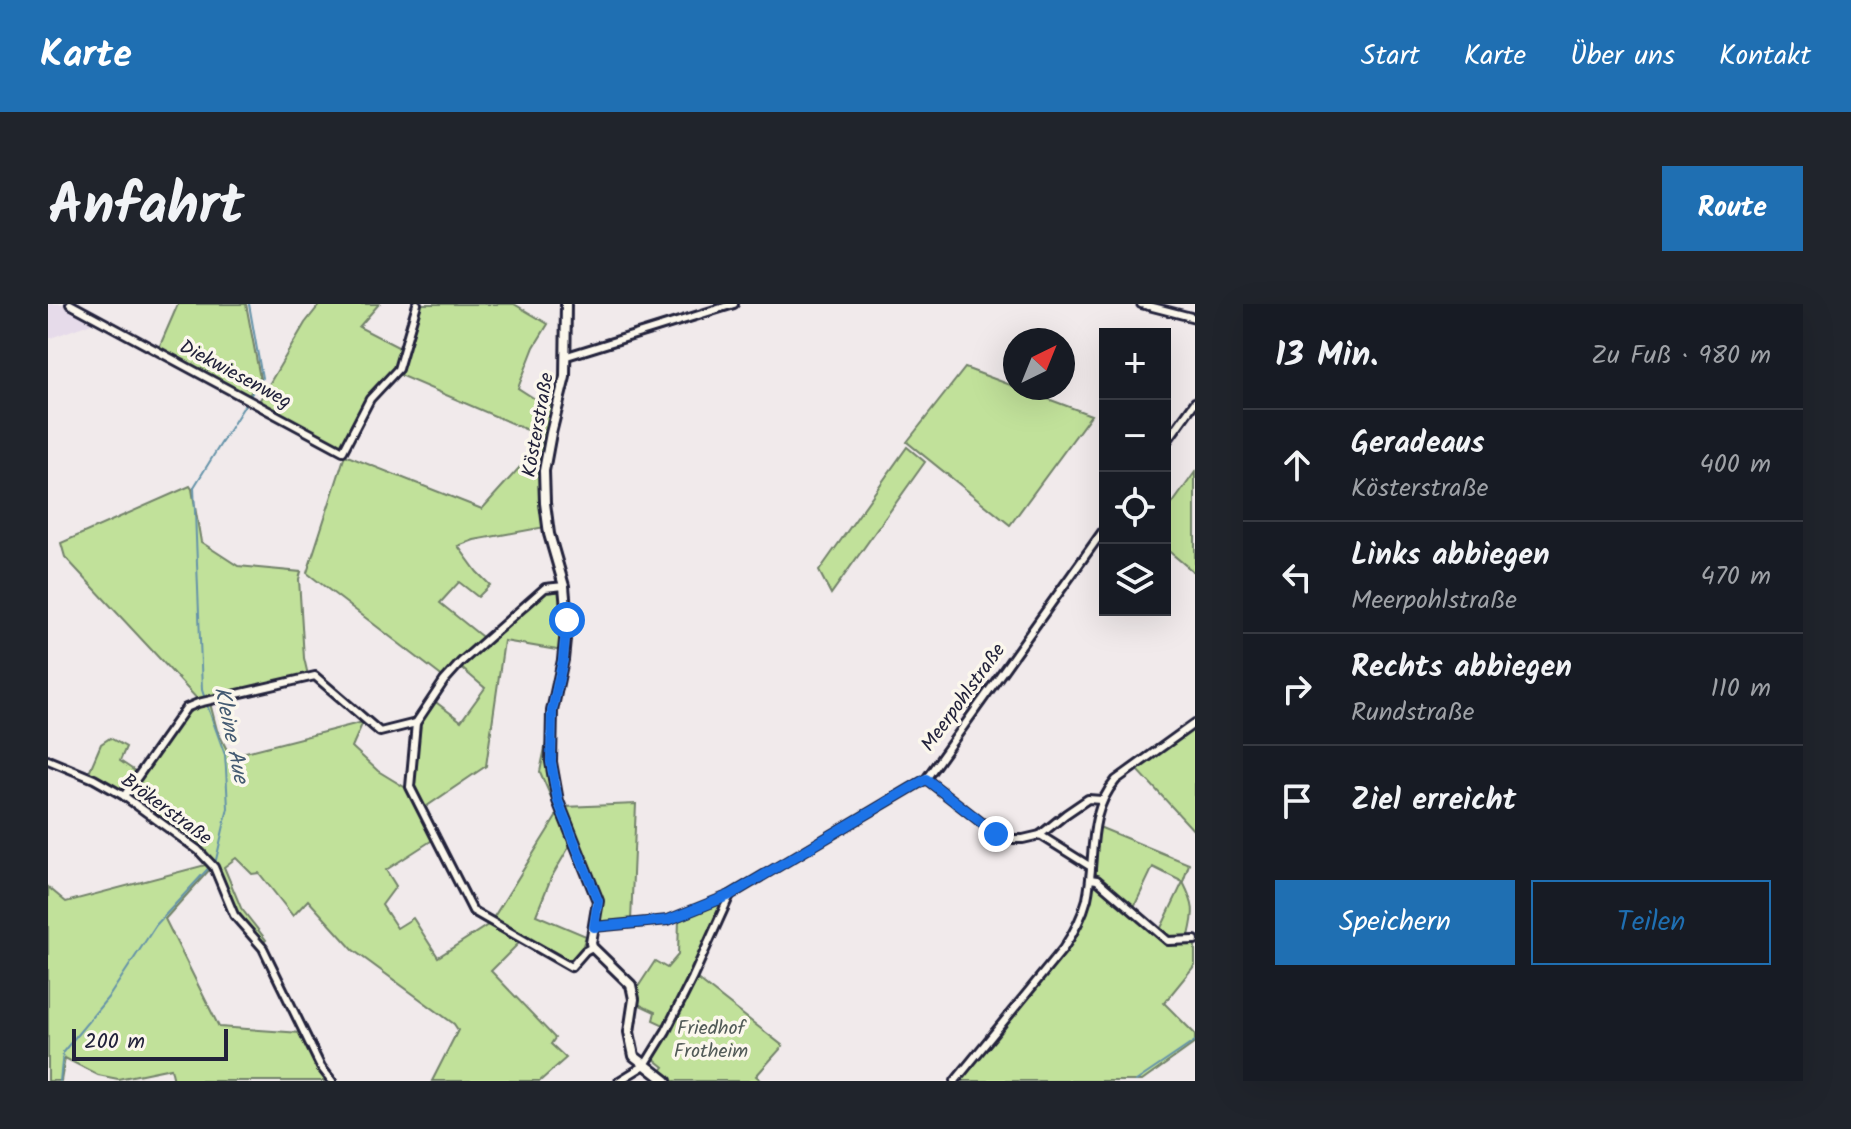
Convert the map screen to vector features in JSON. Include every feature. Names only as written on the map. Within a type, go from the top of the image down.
[{"type":"main road","name":"Kösterstraße","points":[[566,304],[565,377],[544,471],[549,534],[564,586],[567,620],[563,660],[552,711],[551,762],[558,801],[598,901],[592,947]]},
{"type":"main road","points":[[592,947],[631,985],[634,999],[629,1032],[634,1056],[666,1081]]},
{"type":"street","name":"Diekwiesenweg","points":[[70,304],[343,451],[370,399],[398,369],[417,304]]},
{"type":"street","points":[[567,356],[734,304]]},
{"type":"street","points":[[1141,304],[1195,318]]},
{"type":"street","points":[[1171,436],[1195,402]]},
{"type":"street","name":"Meerpohlstraße","points":[[594,927],[668,920],[730,895],[926,779],[1099,536]]},
{"type":"street","points":[[564,586],[545,588],[461,662],[444,681],[416,723],[410,787],[473,911],[571,967],[592,947]]},
{"type":"street","points":[[124,796],[186,708],[206,701],[315,676],[380,732],[416,723]]},
{"type":"street","points":[[955,1081],[1072,935],[1082,913],[1090,879],[1095,824],[1102,800],[1116,780],[1195,723]]},
{"type":"street","name":"Brökerstraße","points":[[48,760],[94,779],[124,796],[198,850],[212,865],[234,915],[263,948],[321,1067],[332,1081]]},
{"type":"street","points":[[926,779],[996,834],[1012,839],[1040,835],[1088,799],[1102,800]]},
{"type":"street","points":[[1040,835],[1091,867]]},
{"type":"street","points":[[1090,879],[1097,880],[1168,941],[1195,940]]},
{"type":"street","points":[[619,1081],[645,1065],[674,1015],[730,895]]},
{"type":"shaded area","points":[[48,304],[65,304],[97,321],[48,339]]},
{"type":"green space","points":[[178,304],[246,304],[260,378],[247,398],[158,350]]},
{"type":"green space","points":[[320,304],[379,304],[359,327],[402,349],[395,369],[369,397],[346,442],[338,446],[258,403],[305,323]]},
{"type":"green space","points":[[420,304],[514,304],[548,324],[534,347],[518,388],[546,406],[556,404],[547,437],[545,527],[474,540],[458,546],[490,585],[478,597],[459,582],[440,603],[486,640],[444,678],[307,573],[345,455],[482,509],[546,438],[397,374]]},
{"type":"green space","points":[[965,368],[1003,382],[1003,400],[1051,400],[1091,415],[1010,525],[907,442]]},
{"type":"green space","points":[[907,447],[925,462],[831,594],[819,571]]},
{"type":"green space","points":[[1195,472],[1195,573],[1171,553],[1171,506]]},
{"type":"green space","points":[[190,486],[201,542],[238,566],[301,572],[306,676],[199,701],[65,557],[61,543]]},
{"type":"green space","points":[[562,588],[566,620],[563,651],[504,641],[486,766],[424,808],[412,787],[419,725],[433,700],[461,721],[485,688],[459,666],[545,589]]},
{"type":"green space","points":[[210,703],[217,730],[230,756],[363,722],[352,747],[378,771],[409,790],[434,839],[386,870],[396,886],[382,905],[397,928],[413,918],[438,957],[491,923],[521,941],[491,971],[555,1038],[551,1044],[566,1058],[540,1081],[432,1081],[458,1030],[454,1024],[353,950],[308,900],[293,916],[259,873],[252,874],[236,858],[224,867],[241,908],[266,940],[263,943],[237,911],[216,866],[198,845],[133,799],[132,791],[187,710]]},
{"type":"green space","points":[[1195,726],[1195,832],[1137,769]]},
{"type":"green space","points":[[110,738],[126,747],[120,761],[138,773],[127,789],[121,791],[89,772],[101,744]]},
{"type":"green space","points":[[546,743],[547,770],[572,842],[551,878],[536,915],[586,936],[574,960],[565,961],[492,920],[556,817],[557,811],[540,772]]},
{"type":"green space","points":[[636,804],[631,921],[606,923],[601,920],[601,901],[565,807]]},
{"type":"green space","points":[[1099,827],[1189,864],[1183,882],[1153,867],[1134,907],[1097,876]]},
{"type":"green space","points":[[209,864],[212,867],[165,919],[219,1027],[301,1033],[329,1081],[174,1081],[171,1068],[118,1079],[98,1075],[65,1058],[61,1081],[48,1081],[48,887],[66,902]]},
{"type":"green space","points":[[1183,882],[1193,909],[1189,936],[1169,937],[1160,930]]},
{"type":"green space","points":[[1101,886],[1168,945],[1195,944],[1195,965],[1164,1003],[1195,1034],[1195,1043],[1142,1081],[960,1081],[1065,951],[1080,927],[1091,888]]},
{"type":"green space","points":[[720,901],[723,904],[666,1026],[653,1020],[655,1012],[638,1004],[636,990],[655,961],[667,968],[678,955],[679,918]]},
{"type":"green space","name":"Friedhof Frotheim","points":[[696,978],[783,1046],[756,1076],[762,1081],[672,1081],[661,1071],[664,1067],[653,1058]]},
{"type":"waterway","name":"Kleine Aue","points":[[249,304],[262,378],[250,396]]},
{"type":"waterway","name":"Kleine Aue","points":[[205,699],[202,690],[194,487],[246,403]]},
{"type":"waterway","name":"Kleine Aue","points":[[60,1081],[63,1052],[110,995],[156,925],[216,860],[228,808],[226,769],[225,755],[207,705]]},
{"type":"waterway","points":[[1136,1081],[1195,1041]]},
{"type":"route","points":[[567,620],[563,660],[552,711],[551,762],[558,801],[598,901],[594,927],[668,920],[730,895],[926,779],[996,834]]}]
